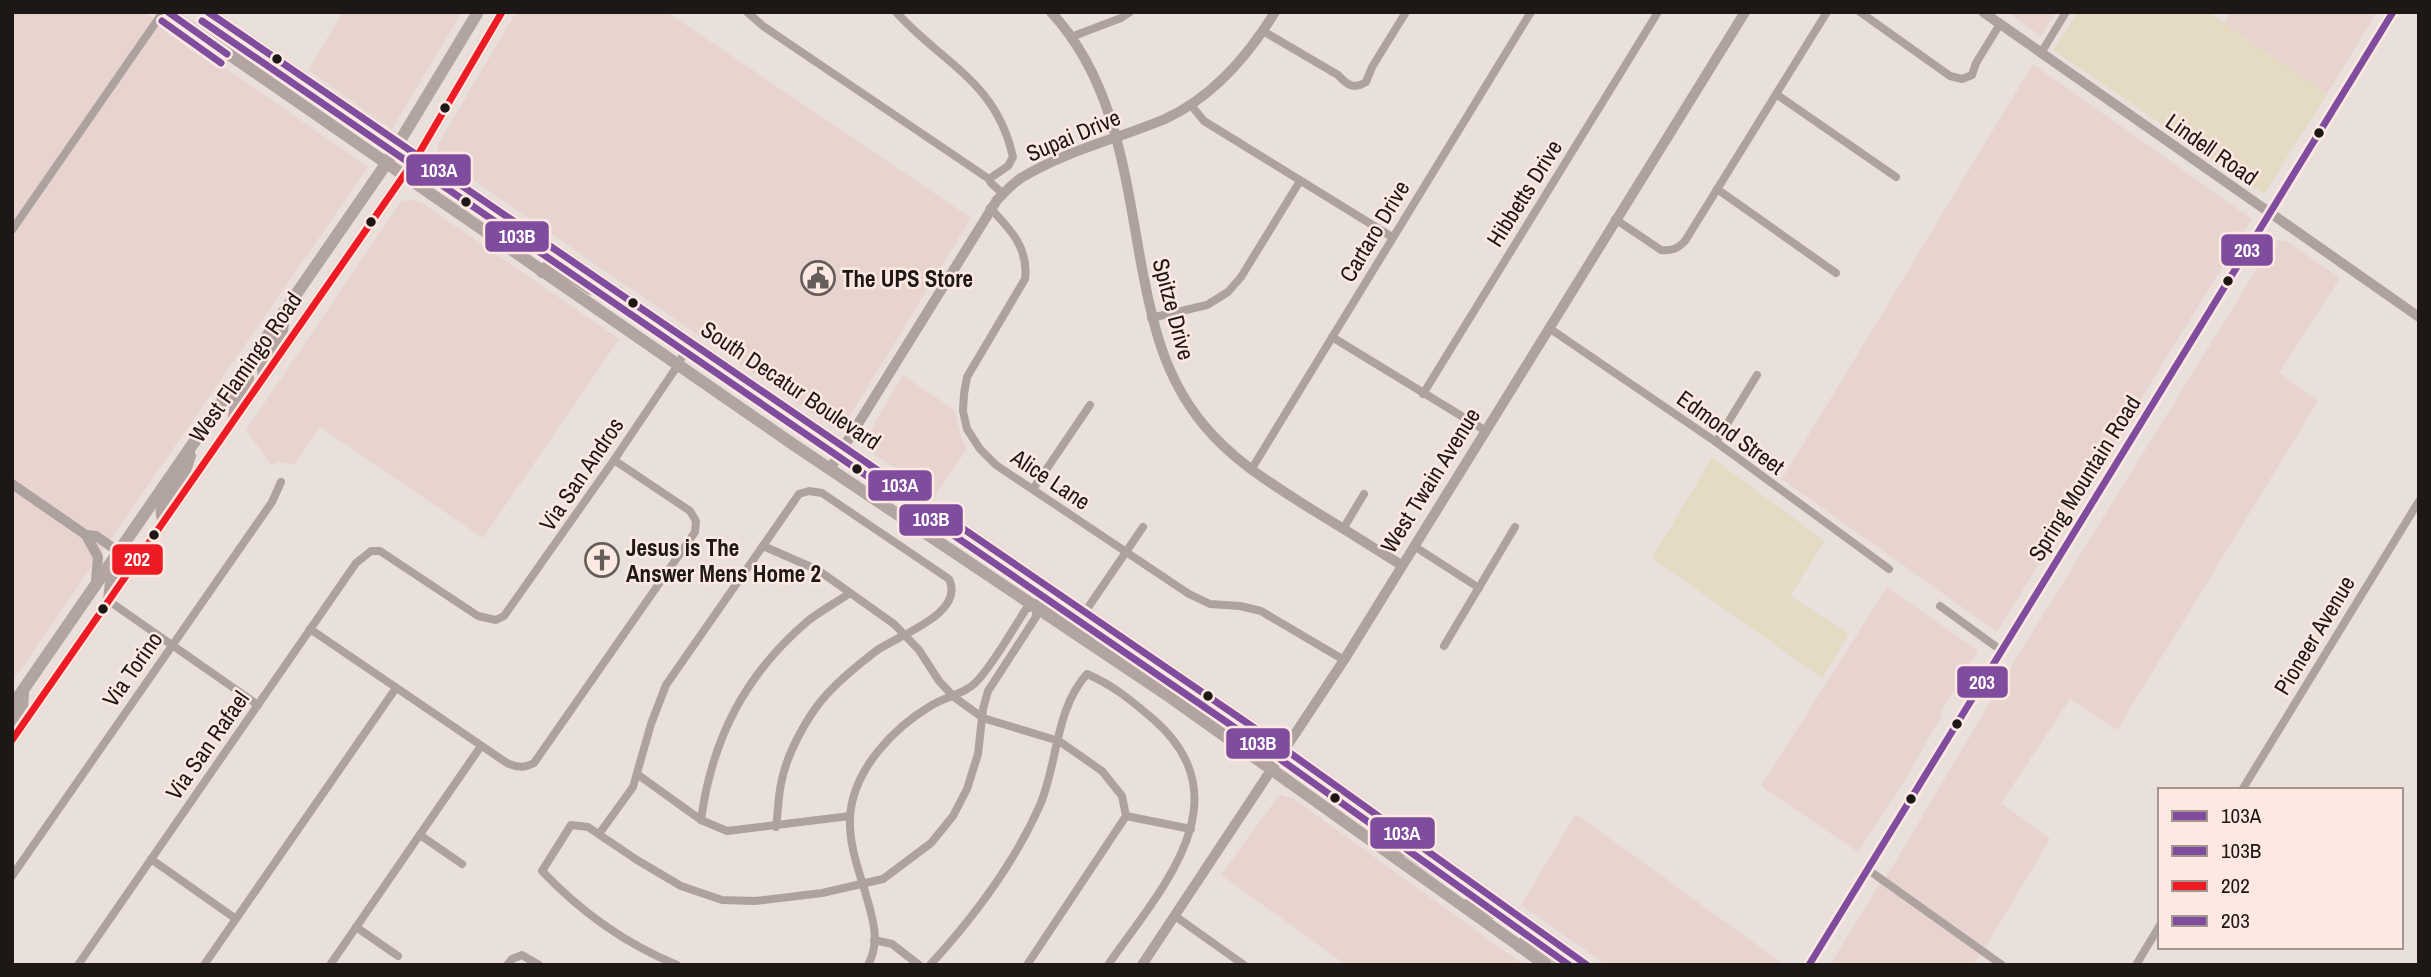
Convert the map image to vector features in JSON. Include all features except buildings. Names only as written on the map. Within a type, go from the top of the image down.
[{"type":"main road","name":"South Decatur Boulevard","points":[[166,12],[830,469],[1036,606],[1272,769],[1546,965]]},
{"type":"main road","name":"South Decatur Boulevard","points":[[208,12],[1285,749],[1587,965]]},
{"type":"main road","name":"West Flamingo Road","points":[[12,706],[386,164],[478,12]]},
{"type":"main road","name":"West Flamingo Road","points":[[12,740],[404,176],[502,12]]},
{"type":"main road","name":"Spring Mountain Road","points":[[1809,965],[2393,12]]},
{"type":"main road","points":[[542,272],[548,266],[554,265],[592,289],[618,292]]},
{"type":"main road","points":[[264,377],[262,362],[282,332],[284,313]]},
{"type":"main road","points":[[233,421],[237,399],[247,378],[243,372]]},
{"type":"main road","points":[[164,521],[161,510],[183,477],[194,442]]},
{"type":"main road","points":[[109,601],[111,582],[120,564],[119,552]]},
{"type":"main road","points":[[1036,606],[1043,602],[1057,606],[1097,634],[1116,633]]},
{"type":"main road","points":[[12,723],[22,708],[24,689]]},
{"type":"main road","name":"West Twain Avenue","points":[[1142,965],[1285,749]]},
{"type":"main road","points":[[1371,840],[1409,851],[1443,875],[1455,870]]},
{"type":"main road","points":[[1465,907],[1475,900],[1494,913],[1515,913]]},
{"type":"main road","points":[[1520,947],[1530,939],[1568,965]]},
{"type":"street","points":[[12,230],[166,12]]},
{"type":"street","points":[[747,12],[763,26],[991,177]]},
{"type":"street","points":[[896,12],[922,38],[974,81],[992,105],[1006,134],[1013,157],[1008,166],[991,177],[990,183],[1005,192]]},
{"type":"street","name":"Spitze Drive","points":[[1051,12],[1071,37],[1107,105],[1117,137],[1151,318],[1172,377],[1189,404],[1224,447],[1251,470],[1401,565]]},
{"type":"street","points":[[1071,37],[1130,12]]},
{"type":"street","name":"Supai Drive","points":[[830,469],[990,208],[1005,192],[1019,179],[1042,166],[1167,118],[1190,104],[1213,88],[1249,52],[1275,12]]},
{"type":"street","points":[[1263,32],[1338,75],[1346,84],[1357,86],[1366,82],[1371,67],[1406,12]]},
{"type":"street","name":"Cartaro Drive","points":[[1251,470],[1531,12]]},
{"type":"street","name":"Hibbetts Drive","points":[[1423,394],[1658,12]]},
{"type":"street","name":"West Twain Avenue","points":[[1285,749],[1344,660],[1745,12]]},
{"type":"street","points":[[1615,219],[1654,247],[1671,251],[1679,247],[1827,12]]},
{"type":"street","points":[[1860,12],[1950,76],[1962,79],[1972,75],[1976,63],[2000,24]]},
{"type":"street","name":"Lindell Road","points":[[1983,12],[2419,317]]},
{"type":"street","points":[[2041,53],[2066,12]]},
{"type":"street","points":[[1776,94],[1896,177]]},
{"type":"street","points":[[1190,104],[1203,121],[1391,237]]},
{"type":"street","points":[[1151,318],[1207,305],[1228,292],[1241,278],[1300,181]]},
{"type":"street","points":[[1717,189],[1836,273]]},
{"type":"street","name":"Alice Lane","points":[[990,208],[1012,231],[1023,248],[1026,268],[1025,279],[967,377],[963,411],[967,429],[980,449],[996,465],[1189,594],[1210,604],[1261,611],[1344,660]]},
{"type":"street","name":"Edmond Street","points":[[1549,328],[1716,442],[1889,569]]},
{"type":"street","points":[[1332,337],[1486,431]]},
{"type":"street","name":"Via San Andros","points":[[371,551],[380,551],[478,617],[496,620],[505,616],[678,365],[690,341]]},
{"type":"street","points":[[1716,442],[1757,375]]},
{"type":"street","points":[[1032,489],[1090,405]]},
{"type":"street","points":[[310,629],[507,763],[516,768],[525,768],[541,757],[695,532],[696,522],[690,511],[614,460]]},
{"type":"street","name":"Via Torino","points":[[12,876],[272,502],[281,482]]},
{"type":"street","points":[[12,484],[86,535],[99,557],[94,588]]},
{"type":"street","points":[[599,834],[633,787],[650,724],[666,685],[799,494],[809,491],[822,493],[949,579],[953,588],[940,612],[924,625],[877,650],[827,694],[797,738],[781,782],[776,827]]},
{"type":"street","points":[[1343,529],[1364,494]]},
{"type":"street","name":"Pioneer Avenue","points":[[2243,788],[2419,501]]},
{"type":"street","points":[[1085,612],[1143,527]]},
{"type":"street","points":[[1444,646],[1515,527]]},
{"type":"street","points":[[86,535],[96,536],[119,552]]},
{"type":"street","points":[[1414,545],[1479,588]]},
{"type":"street","points":[[763,546],[818,570],[894,624],[919,650],[939,681],[954,697],[983,718],[1059,741],[1102,771],[1122,796],[1126,816],[1027,965]]},
{"type":"street","name":"Via San Rafael","points":[[78,965],[356,563],[371,551]]},
{"type":"street","points":[[701,820],[705,791],[720,739],[736,706],[760,671],[786,641],[811,618],[850,593]]},
{"type":"street","points":[[109,601],[257,705]]},
{"type":"street","points":[[677,965],[621,936],[565,895],[542,871],[571,825],[588,827],[681,886],[722,900],[755,901],[821,893],[863,885],[883,879],[930,843],[953,816],[967,789],[978,754],[983,709],[988,691],[1036,617],[1036,606],[1026,609],[978,681],[954,697],[934,704],[907,723],[873,755],[850,816],[852,851],[863,885],[876,930],[872,958],[868,965]]},
{"type":"street","points":[[1940,606],[2002,651]]},
{"type":"street","points":[[930,965],[989,893],[1040,804],[1068,705],[1076,686],[1087,674],[1109,684],[1167,731],[1186,764],[1194,796],[1191,829],[1176,866],[1108,965]]},
{"type":"street","points":[[208,964],[236,919],[396,688]]},
{"type":"street","points":[[330,965],[481,746]]},
{"type":"street","points":[[636,774],[701,820],[727,831],[850,816]]},
{"type":"street","points":[[1126,816],[1191,829]]},
{"type":"street","points":[[420,835],[462,864]]},
{"type":"street","points":[[151,859],[236,919]]},
{"type":"street","points":[[1867,869],[2002,965]]},
{"type":"street","points":[[1175,916],[1244,965]]},
{"type":"street","points":[[356,927],[398,956]]},
{"type":"street","points":[[2136,965],[2158,928]]},
{"type":"street","points":[[874,940],[892,944],[919,965]]},
{"type":"street","points":[[507,965],[512,959],[522,955],[539,965]]},
{"type":"shaded area","points":[[12,12],[145,12],[368,167],[12,682]]},
{"type":"shaded area","points":[[343,12],[462,12],[392,129],[308,70]]},
{"type":"shaded area","points":[[516,12],[667,12],[971,218],[845,424],[833,428],[438,156],[438,144]]},
{"type":"shaded area","points":[[2007,12],[2056,12],[2041,36]]},
{"type":"shaded area","points":[[2231,12],[2377,12],[2327,94],[2225,23]]},
{"type":"shaded area","points":[[2033,64],[2252,219],[1997,632],[1782,479]]},
{"type":"shaded area","points":[[401,201],[422,203],[619,339],[483,538],[320,427],[294,465],[278,462],[271,465],[246,430]]},
{"type":"shaded area","points":[[2277,240],[2286,241],[2340,278],[2279,373],[2318,401],[2117,730],[2070,699],[2001,803],[2050,839],[1990,939],[1973,965],[1830,965],[1894,864],[2017,657]]},
{"type":"shaded area","points":[[903,375],[954,410],[967,449],[935,495],[866,449],[864,442]]},
{"type":"shaded area","points":[[1887,587],[1977,650],[1977,653],[1940,713],[1942,715],[1903,783],[1858,852],[1761,786]]},
{"type":"shaded area","points":[[1281,795],[1294,799],[1524,965],[1346,965],[1221,875]]},
{"type":"shaded area","points":[[1576,814],[1785,965],[1606,965],[1521,905]]},
{"type":"sand","points":[[2078,12],[2209,12],[2327,94],[2264,194],[2053,50]]},
{"type":"sand","points":[[1712,458],[1825,541],[1790,596],[1849,634],[1822,678],[1652,558]]},
{"type":"transit line","name":"103A","points":[[168,12],[227,54]]},
{"type":"transit line","name":"103A","points":[[208,12],[1269,738],[1587,965]]},
{"type":"transit line","name":"202","points":[[12,740],[418,155],[502,12]]},
{"type":"transit line","name":"203","points":[[1809,965],[2393,12]]},
{"type":"transit line","name":"103B","points":[[162,21],[221,63]]},
{"type":"transit line","name":"103B","points":[[202,21],[1263,747],[1569,965]]},
{"type":"place","name":"The UPS Store","points":[[818,278]]},
{"type":"place","name":"Jesus is The Answer Mens Home 2","points":[[602,560]]}]
